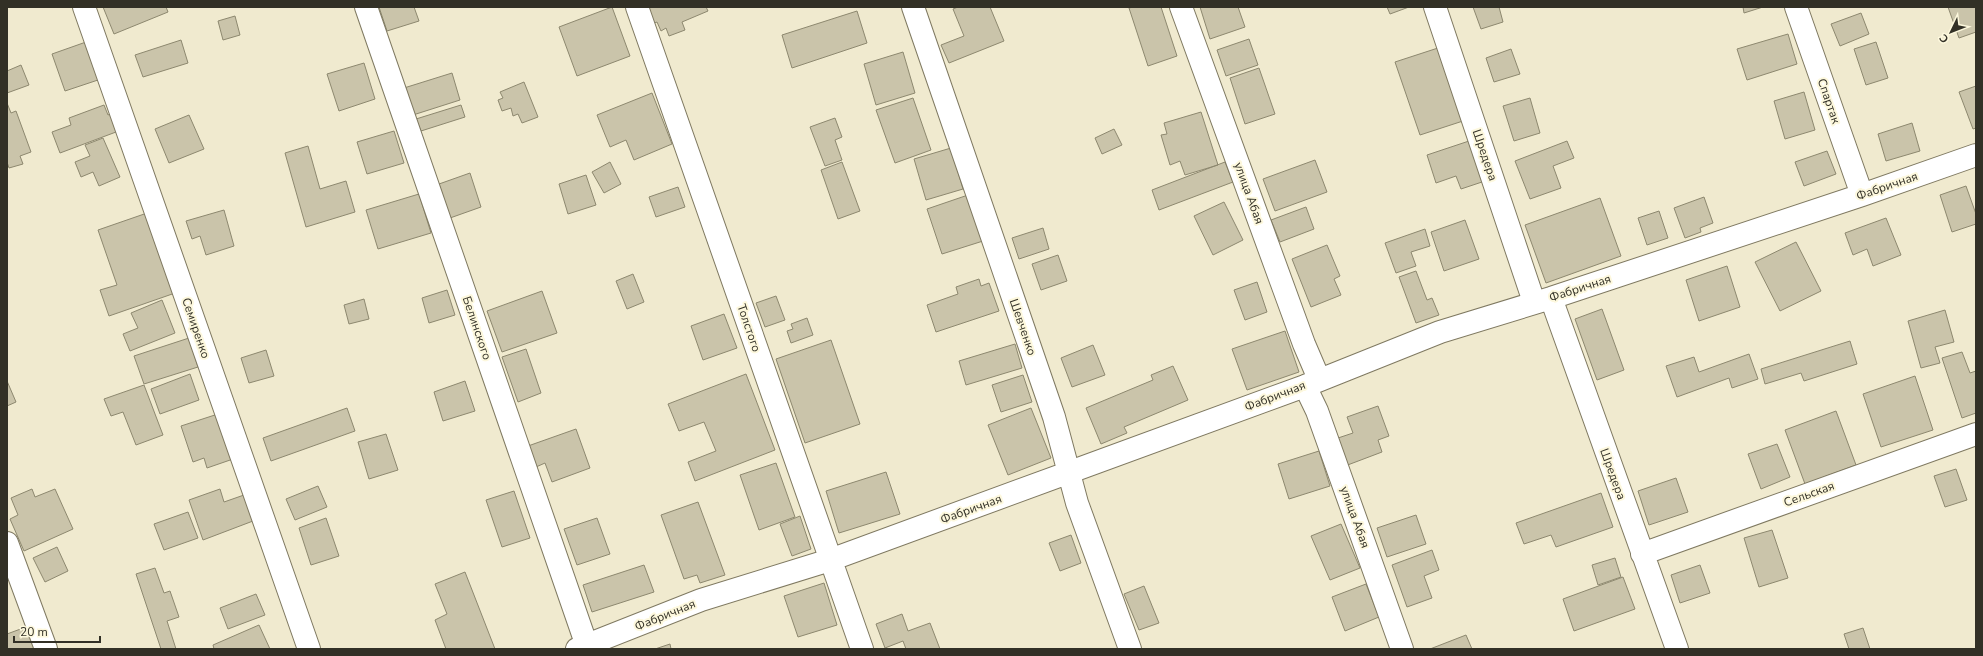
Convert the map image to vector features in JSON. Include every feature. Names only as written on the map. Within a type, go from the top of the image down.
[{"type":"street","name":"Семиренко","points":[[84,7],[309,649]]},
{"type":"street","name":"Белинского","points":[[366,7],[584,648]]},
{"type":"street","name":"Толстого","points":[[637,7],[862,649]]},
{"type":"street","name":"Шевченко","points":[[913,7],[1051,409],[1070,472],[1077,503],[1130,649]]},
{"type":"street","name":"улица Абая","points":[[1181,7],[1304,344],[1317,411],[1402,649]]},
{"type":"street","name":"Шредера","points":[[1435,7],[1542,300],[1642,554],[1677,649]]},
{"type":"street","name":"Спартак","points":[[1796,7],[1862,195]]},
{"type":"street","name":"Фабричная","points":[[584,648],[700,600],[830,560],[1312,382],[1440,332],[1862,195],[1976,155]]},
{"type":"street","name":"Сельская","points":[[1642,554],[1976,434]]},
{"type":"street","points":[[7,543],[46,649]]},
{"type":"building","points":[[103,7],[166,7],[168,12],[114,34]]},
{"type":"building","points":[[379,7],[414,7],[419,21],[387,31]]},
{"type":"building","points":[[612,7],[630,56],[577,76],[559,27]]},
{"type":"building","points":[[639,7],[706,7],[708,11],[682,22],[685,30],[669,36],[666,28],[661,31],[657,22],[647,26]]},
{"type":"building","points":[[958,7],[990,7],[1004,41],[949,63],[941,45],[964,36],[953,9]]},
{"type":"building","points":[[1161,7],[1177,56],[1148,66],[1129,8]]},
{"type":"building","points":[[1200,7],[1238,7],[1245,27],[1210,39]]},
{"type":"building","points":[[1387,7],[1409,7],[1390,14]]},
{"type":"building","points":[[1473,7],[1499,7],[1503,22],[1481,29]]},
{"type":"building","points":[[1743,7],[1763,7],[1744,13]]},
{"type":"building","points":[[1948,7],[1976,7],[1976,32],[1959,38]]},
{"type":"building","points":[[857,11],[867,43],[792,68],[782,35]]},
{"type":"building","points":[[1861,13],[1869,34],[1840,46],[1831,24]]},
{"type":"building","points":[[235,16],[240,35],[223,40],[218,21]]},
{"type":"building","points":[[1788,34],[1797,64],[1747,80],[1737,49]]},
{"type":"building","points":[[1249,39],[1258,65],[1226,76],[1217,50]]},
{"type":"building","points":[[181,40],[188,63],[143,77],[135,55]]},
{"type":"building","points":[[86,42],[98,80],[65,91],[52,54]]},
{"type":"building","points":[[1876,42],[1888,78],[1866,85],[1854,49]]},
{"type":"building","points":[[1441,47],[1466,120],[1420,135],[1395,62]]},
{"type":"building","points":[[1511,49],[1520,74],[1494,82],[1486,58]]},
{"type":"building","points":[[903,52],[915,93],[876,105],[864,64]]},
{"type":"building","points":[[364,63],[375,99],[339,111],[327,74]]},
{"type":"building","points":[[21,65],[29,85],[7,93],[7,71]]},
{"type":"building","points":[[1259,68],[1275,114],[1245,124],[1230,78]]},
{"type":"building","points":[[452,73],[460,100],[413,115],[404,88]]},
{"type":"building","points":[[524,82],[538,117],[522,123],[518,114],[513,116],[511,108],[502,111],[498,100],[503,98],[500,92]]},
{"type":"building","points":[[1976,86],[1976,128],[1973,129],[1959,92]]},
{"type":"building","points":[[1804,92],[1815,130],[1785,139],[1774,101]]},
{"type":"building","points":[[652,93],[672,144],[634,160],[626,140],[610,147],[597,115]]},
{"type":"building","points":[[913,98],[931,150],[895,163],[876,110]]},
{"type":"building","points":[[1530,98],[1540,133],[1514,141],[1503,106]]},
{"type":"building","points":[[7,103],[11,113],[16,111],[31,152],[20,156],[23,164],[9,168],[7,162]]},
{"type":"building","points":[[104,105],[108,115],[117,111],[124,129],[60,153],[52,132],[71,125],[69,118]]},
{"type":"building","points":[[461,105],[465,117],[421,131],[416,119]]},
{"type":"building","points":[[1201,112],[1218,165],[1185,175],[1180,161],[1170,165],[1161,135],[1167,134],[1164,123]]},
{"type":"building","points":[[189,115],[204,149],[169,163],[155,129]]},
{"type":"building","points":[[835,118],[842,137],[835,140],[842,160],[825,166],[810,127]]},
{"type":"building","points":[[1912,123],[1920,151],[1886,161],[1878,134]]},
{"type":"building","points":[[1114,129],[1122,145],[1102,154],[1095,138]]},
{"type":"building","points":[[394,131],[404,163],[367,174],[357,142]]},
{"type":"building","points":[[103,138],[120,177],[99,186],[93,172],[81,177],[75,162],[90,156],[85,145]]},
{"type":"building","points":[[1475,139],[1488,180],[1461,189],[1456,176],[1436,183],[1427,155]]},
{"type":"building","points":[[1567,141],[1574,158],[1553,166],[1561,188],[1530,199],[1515,161]]},
{"type":"building","points":[[308,146],[320,189],[346,181],[355,212],[306,227],[285,153]]},
{"type":"building","points":[[951,148],[963,189],[926,200],[914,159]]},
{"type":"building","points":[[1827,151],[1836,174],[1804,186],[1795,162]]},
{"type":"building","points":[[1315,160],[1327,192],[1275,211],[1263,179]]},
{"type":"building","points":[[610,162],[621,184],[604,193],[592,172]]},
{"type":"building","points":[[842,162],[860,211],[838,219],[821,170]]},
{"type":"building","points":[[1225,162],[1233,182],[1159,210],[1152,190]]},
{"type":"building","points":[[470,173],[481,207],[450,218],[439,184]]},
{"type":"building","points":[[586,175],[596,205],[568,214],[559,184]]},
{"type":"building","points":[[1966,186],[1976,214],[1976,224],[1952,232],[1940,195]]},
{"type":"building","points":[[678,187],[685,207],[656,217],[649,197]]},
{"type":"building","points":[[419,194],[431,233],[378,249],[366,210]]},
{"type":"building","points":[[968,195],[983,241],[942,254],[927,209]]},
{"type":"building","points":[[1704,197],[1713,223],[1700,228],[1701,232],[1685,238],[1674,208]]},
{"type":"building","points":[[1600,198],[1621,256],[1546,283],[1525,225]]},
{"type":"building","points":[[1224,202],[1243,240],[1213,255],[1194,216]]},
{"type":"building","points":[[1306,207],[1314,229],[1280,242],[1271,220]]},
{"type":"building","points":[[224,210],[234,246],[206,255],[200,236],[192,239],[186,221]]},
{"type":"building","points":[[1659,211],[1668,238],[1647,245],[1638,218]]},
{"type":"building","points":[[150,212],[178,292],[109,316],[100,290],[117,285],[98,230]]},
{"type":"building","points":[[1886,218],[1901,255],[1873,266],[1867,249],[1853,255],[1845,233]]},
{"type":"building","points":[[1465,220],[1479,259],[1444,271],[1431,232]]},
{"type":"building","points":[[1043,228],[1049,249],[1019,259],[1012,238]]},
{"type":"building","points":[[1425,229],[1430,246],[1411,252],[1416,266],[1396,273],[1385,243]]},
{"type":"building","points":[[1796,242],[1821,291],[1780,311],[1755,262]]},
{"type":"building","points":[[1327,245],[1340,276],[1334,279],[1341,295],[1311,307],[1292,259]]},
{"type":"building","points":[[1058,255],[1067,281],[1041,290],[1032,264]]},
{"type":"building","points":[[1727,266],[1740,307],[1699,321],[1686,280]]},
{"type":"building","points":[[1416,271],[1427,300],[1432,298],[1439,315],[1416,323],[1399,277]]},
{"type":"building","points":[[633,274],[644,302],[627,309],[616,281]]},
{"type":"building","points":[[979,279],[981,286],[989,283],[999,311],[936,332],[927,305],[958,294],[956,287]]},
{"type":"building","points":[[1257,282],[1267,312],[1245,320],[1234,290]]},
{"type":"building","points":[[447,290],[455,315],[429,323],[422,298]]},
{"type":"building","points":[[542,291],[557,333],[502,352],[487,311]]},
{"type":"building","points":[[776,296],[785,320],[765,327],[756,303]]},
{"type":"building","points":[[364,299],[369,319],[349,324],[344,305]]},
{"type":"building","points":[[162,300],[175,333],[130,351],[123,334],[138,328],[131,313]]},
{"type":"building","points":[[1602,309],[1624,370],[1597,380],[1575,319]]},
{"type":"building","points":[[1945,310],[1954,342],[1935,347],[1940,363],[1921,368],[1908,321]]},
{"type":"building","points":[[724,314],[737,348],[703,360],[691,326]]},
{"type":"building","points":[[807,318],[813,335],[791,343],[787,331],[793,329],[791,324]]},
{"type":"building","points":[[1285,331],[1299,372],[1247,390],[1232,349]]},
{"type":"building","points":[[189,338],[198,367],[144,384],[134,356]]},
{"type":"building","points":[[831,340],[860,424],[805,443],[776,359]]},
{"type":"building","points":[[1850,341],[1857,364],[1804,381],[1801,373],[1765,384],[1761,369]]},
{"type":"building","points":[[1015,344],[1022,368],[966,385],[959,361]]},
{"type":"building","points":[[1093,345],[1105,375],[1072,387],[1061,358]]},
{"type":"building","points":[[526,349],[541,393],[518,402],[502,357]]},
{"type":"building","points":[[266,350],[274,376],[249,383],[241,358]]},
{"type":"building","points":[[1962,352],[1970,373],[1976,371],[1976,413],[1962,418],[1942,358]]},
{"type":"building","points":[[1749,354],[1758,379],[1732,388],[1729,378],[1677,397],[1666,366],[1694,357],[1699,372]]},
{"type":"building","points":[[1173,366],[1188,400],[1124,427],[1127,433],[1101,444],[1086,408],[1153,380],[1151,375]]},
{"type":"building","points":[[190,374],[199,400],[160,414],[151,389]]},
{"type":"building","points":[[746,374],[775,450],[695,481],[688,462],[716,451],[704,422],[679,431],[668,404]]},
{"type":"building","points":[[1023,375],[1032,402],[1001,412],[992,385]]},
{"type":"building","points":[[1915,376],[1933,430],[1881,447],[1863,394]]},
{"type":"building","points":[[7,381],[16,402],[7,406]]},
{"type":"building","points":[[465,381],[475,411],[443,421],[434,392]]},
{"type":"building","points":[[144,385],[163,435],[136,445],[123,412],[111,416],[104,399]]},
{"type":"building","points":[[1378,406],[1389,436],[1378,440],[1382,452],[1345,466],[1335,439],[1353,433],[1347,417]]},
{"type":"building","points":[[347,408],[355,431],[271,461],[263,438]]},
{"type":"building","points":[[1031,408],[1051,458],[1008,475],[988,425]]},
{"type":"building","points":[[1836,411],[1856,465],[1805,484],[1785,430]]},
{"type":"building","points":[[221,413],[236,458],[207,468],[204,458],[193,462],[181,426]]},
{"type":"building","points":[[576,429],[590,468],[552,482],[545,463],[536,467],[528,446]]},
{"type":"building","points":[[386,434],[398,470],[369,479],[358,442]]},
{"type":"building","points":[[1777,444],[1790,477],[1761,489],[1748,454]]},
{"type":"building","points":[[1319,451],[1330,486],[1289,499],[1278,464]]},
{"type":"building","points":[[776,463],[795,517],[759,530],[740,475]]},
{"type":"building","points":[[1956,469],[1967,500],[1945,507],[1934,476]]},
{"type":"building","points":[[886,472],[900,514],[839,533],[826,491]]},
{"type":"building","points":[[1676,478],[1688,512],[1649,525],[1638,491]]},
{"type":"building","points":[[318,486],[327,507],[295,520],[286,499]]},
{"type":"building","points":[[32,489],[35,497],[55,489],[73,529],[24,551],[10,519],[18,515],[11,498]]},
{"type":"building","points":[[220,489],[224,502],[244,495],[253,521],[203,540],[189,500]]},
{"type":"building","points":[[514,491],[530,538],[502,547],[486,500]]},
{"type":"building","points":[[1601,493],[1613,527],[1556,547],[1551,535],[1524,544],[1516,523]]},
{"type":"building","points":[[698,502],[725,575],[700,583],[697,575],[684,579],[661,515]]},
{"type":"building","points":[[188,512],[198,538],[164,550],[154,524]]},
{"type":"building","points":[[1416,515],[1426,544],[1387,557],[1377,528]]},
{"type":"building","points":[[800,516],[811,549],[792,556],[780,524]]},
{"type":"building","points":[[326,518],[339,556],[311,565],[299,528]]},
{"type":"building","points":[[597,518],[610,554],[577,565],[564,529]]},
{"type":"building","points":[[1341,524],[1360,568],[1330,580],[1311,536]]},
{"type":"building","points":[[1772,530],[1788,578],[1759,587],[1744,538]]},
{"type":"building","points":[[1071,535],[1081,563],[1060,571],[1049,543]]},
{"type":"building","points":[[57,547],[68,571],[45,582],[33,558]]},
{"type":"building","points":[[1432,550],[1439,570],[1424,576],[1432,598],[1407,607],[1392,565]]},
{"type":"building","points":[[1615,558],[1621,577],[1598,585],[1592,565]]},
{"type":"building","points":[[644,565],[654,592],[592,612],[583,585]]},
{"type":"building","points":[[1700,565],[1710,593],[1680,603],[1671,575]]},
{"type":"building","points":[[155,568],[164,593],[170,591],[179,617],[167,621],[176,649],[161,649],[136,574]]},
{"type":"building","points":[[465,572],[495,649],[446,649],[435,620],[447,614],[435,584]]},
{"type":"building","points":[[1623,577],[1635,609],[1574,631],[1563,599]]},
{"type":"building","points":[[824,583],[837,625],[798,637],[784,596]]},
{"type":"building","points":[[1366,584],[1379,617],[1345,631],[1332,597]]},
{"type":"building","points":[[1144,586],[1159,623],[1139,630],[1124,594]]},
{"type":"building","points":[[256,594],[265,615],[228,629],[220,608]]},
{"type":"building","points":[[902,614],[908,631],[930,623],[940,649],[906,649],[903,641],[885,648],[876,624]]},
{"type":"building","points":[[259,625],[270,649],[214,649],[213,645]]},
{"type":"building","points":[[26,627],[35,649],[7,649],[7,634]]},
{"type":"building","points":[[1863,628],[1870,649],[1849,649],[1844,634]]},
{"type":"building","points":[[1466,635],[1472,649],[1430,649]]},
{"type":"building","points":[[670,644],[671,649],[655,649]]}]
